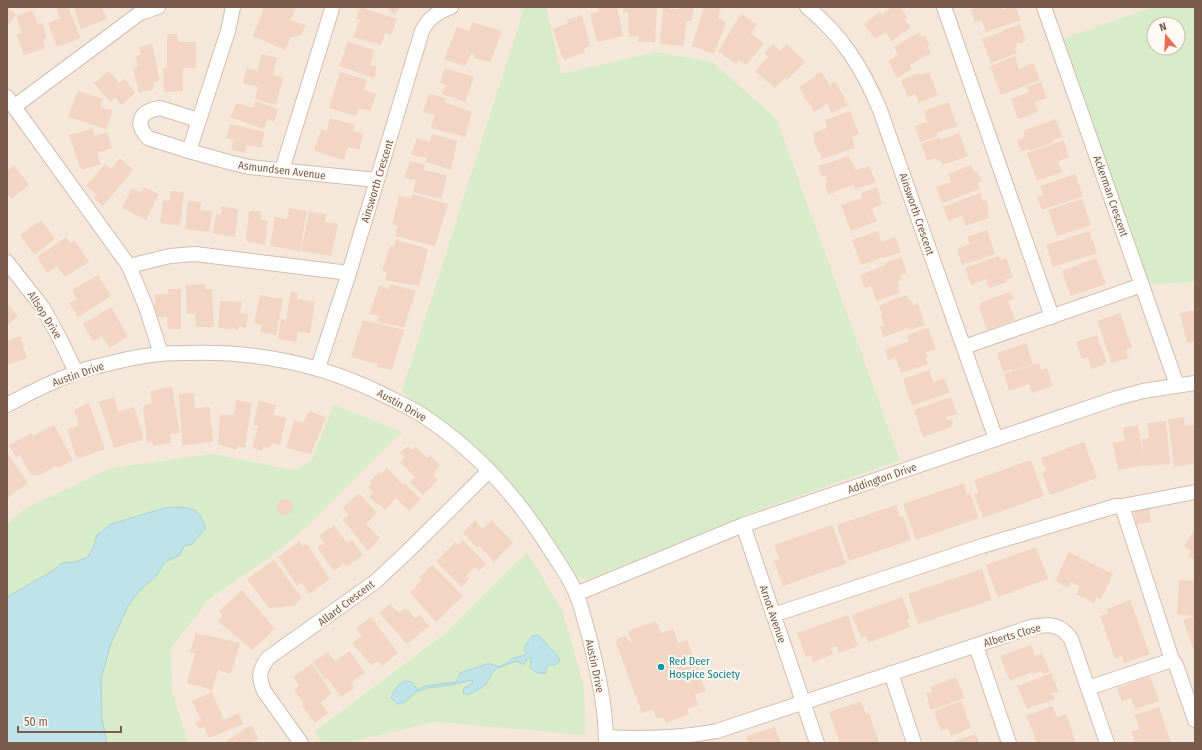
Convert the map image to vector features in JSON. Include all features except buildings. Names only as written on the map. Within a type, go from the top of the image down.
[{"type":"street","points":[[158,7],[140,13],[11,102],[129,266],[146,307],[161,354]]},
{"type":"street","points":[[189,151],[228,31],[234,7]]},
{"type":"street","points":[[282,170],[332,7]]},
{"type":"street","name":"Ainsworth Crescent","points":[[318,368],[349,273],[425,24],[439,12],[451,7]]},
{"type":"street","name":"Ainsworth Crescent","points":[[807,7],[836,35],[858,65],[872,91],[996,439]]},
{"type":"street","points":[[944,7],[1052,317]]},
{"type":"street","name":"Ackerman Crescent","points":[[1044,7],[1177,385]]},
{"type":"street","name":"Asmundsen Avenue","points":[[198,120],[160,108],[147,111],[143,115],[141,119],[141,128],[148,138],[249,167],[377,180]]},
{"type":"street","points":[[129,266],[170,256],[195,254],[349,273]]},
{"type":"street","name":"Allsop Drive","points":[[7,262],[42,308],[59,337],[76,372]]},
{"type":"street","points":[[964,347],[1142,286]]},
{"type":"street","name":"Austin Drive","points":[[7,405],[34,390],[76,372],[110,363],[161,354],[209,352],[249,354],[287,360],[318,368],[363,384],[422,415],[457,441],[489,471],[513,497],[531,519],[566,574],[576,594],[584,617],[597,668],[604,710],[606,740]]},
{"type":"street","name":"Addington Drive","points":[[576,594],[742,525],[1117,398],[1143,391],[1195,382]]},
{"type":"street","name":"Allard Crescent","points":[[301,743],[264,691],[260,682],[262,666],[268,658],[374,582],[408,551],[489,471]]},
{"type":"street","points":[[773,615],[982,546],[1116,506],[1195,492]]},
{"type":"street","points":[[1122,506],[1172,660],[1176,665],[1195,720]]},
{"type":"street","name":"Arnot Avenue","points":[[742,525],[817,743]]},
{"type":"street","name":"Alberts Close","points":[[606,740],[623,738],[677,737],[700,734],[718,737],[804,702],[1031,627],[1051,625],[1066,632],[1071,639],[1107,743]]},
{"type":"street","points":[[976,646],[1009,743]]},
{"type":"street","points":[[1088,688],[1172,660]]},
{"type":"street","points":[[891,673],[914,743]]},
{"type":"shaded area","points":[[7,7],[1195,7],[1195,743],[7,743]]},
{"type":"green space","points":[[520,7],[546,7],[561,74],[655,52],[712,62],[776,118],[900,460],[756,511],[587,580],[577,576],[552,547],[444,432],[402,391],[522,15]]},
{"type":"green space","points":[[1153,7],[1195,7],[1195,282],[1142,285],[1056,41]]},
{"type":"green space","points":[[334,405],[402,432],[299,534],[271,556],[209,599],[171,648],[172,692],[188,743],[7,743],[7,525],[24,509],[111,468],[213,454],[293,470],[311,462]]},
{"type":"green space","points":[[527,552],[562,610],[584,687],[585,735],[435,722],[345,743],[323,743],[314,732],[447,632]]},
{"type":"water","points":[[180,507],[197,512],[206,528],[192,544],[184,546],[180,555],[165,562],[156,576],[138,592],[128,606],[111,643],[101,679],[102,719],[107,743],[7,743],[7,597],[54,570],[62,563],[75,562],[88,557],[93,548],[97,535],[111,524],[165,508]]},
{"type":"water","points":[[538,635],[557,655],[560,661],[555,665],[546,667],[546,673],[537,673],[534,671],[530,667],[531,658],[529,657],[523,665],[518,661],[496,669],[484,686],[467,695],[463,693],[464,688],[473,683],[472,680],[451,685],[427,688],[416,692],[405,702],[397,704],[391,698],[399,685],[403,682],[411,682],[417,690],[425,686],[456,682],[460,673],[487,664],[499,667],[511,659],[527,654],[524,648],[532,636]]},
{"type":"place","name":"Red Deer Hospice Society","points":[[661,667]]}]
